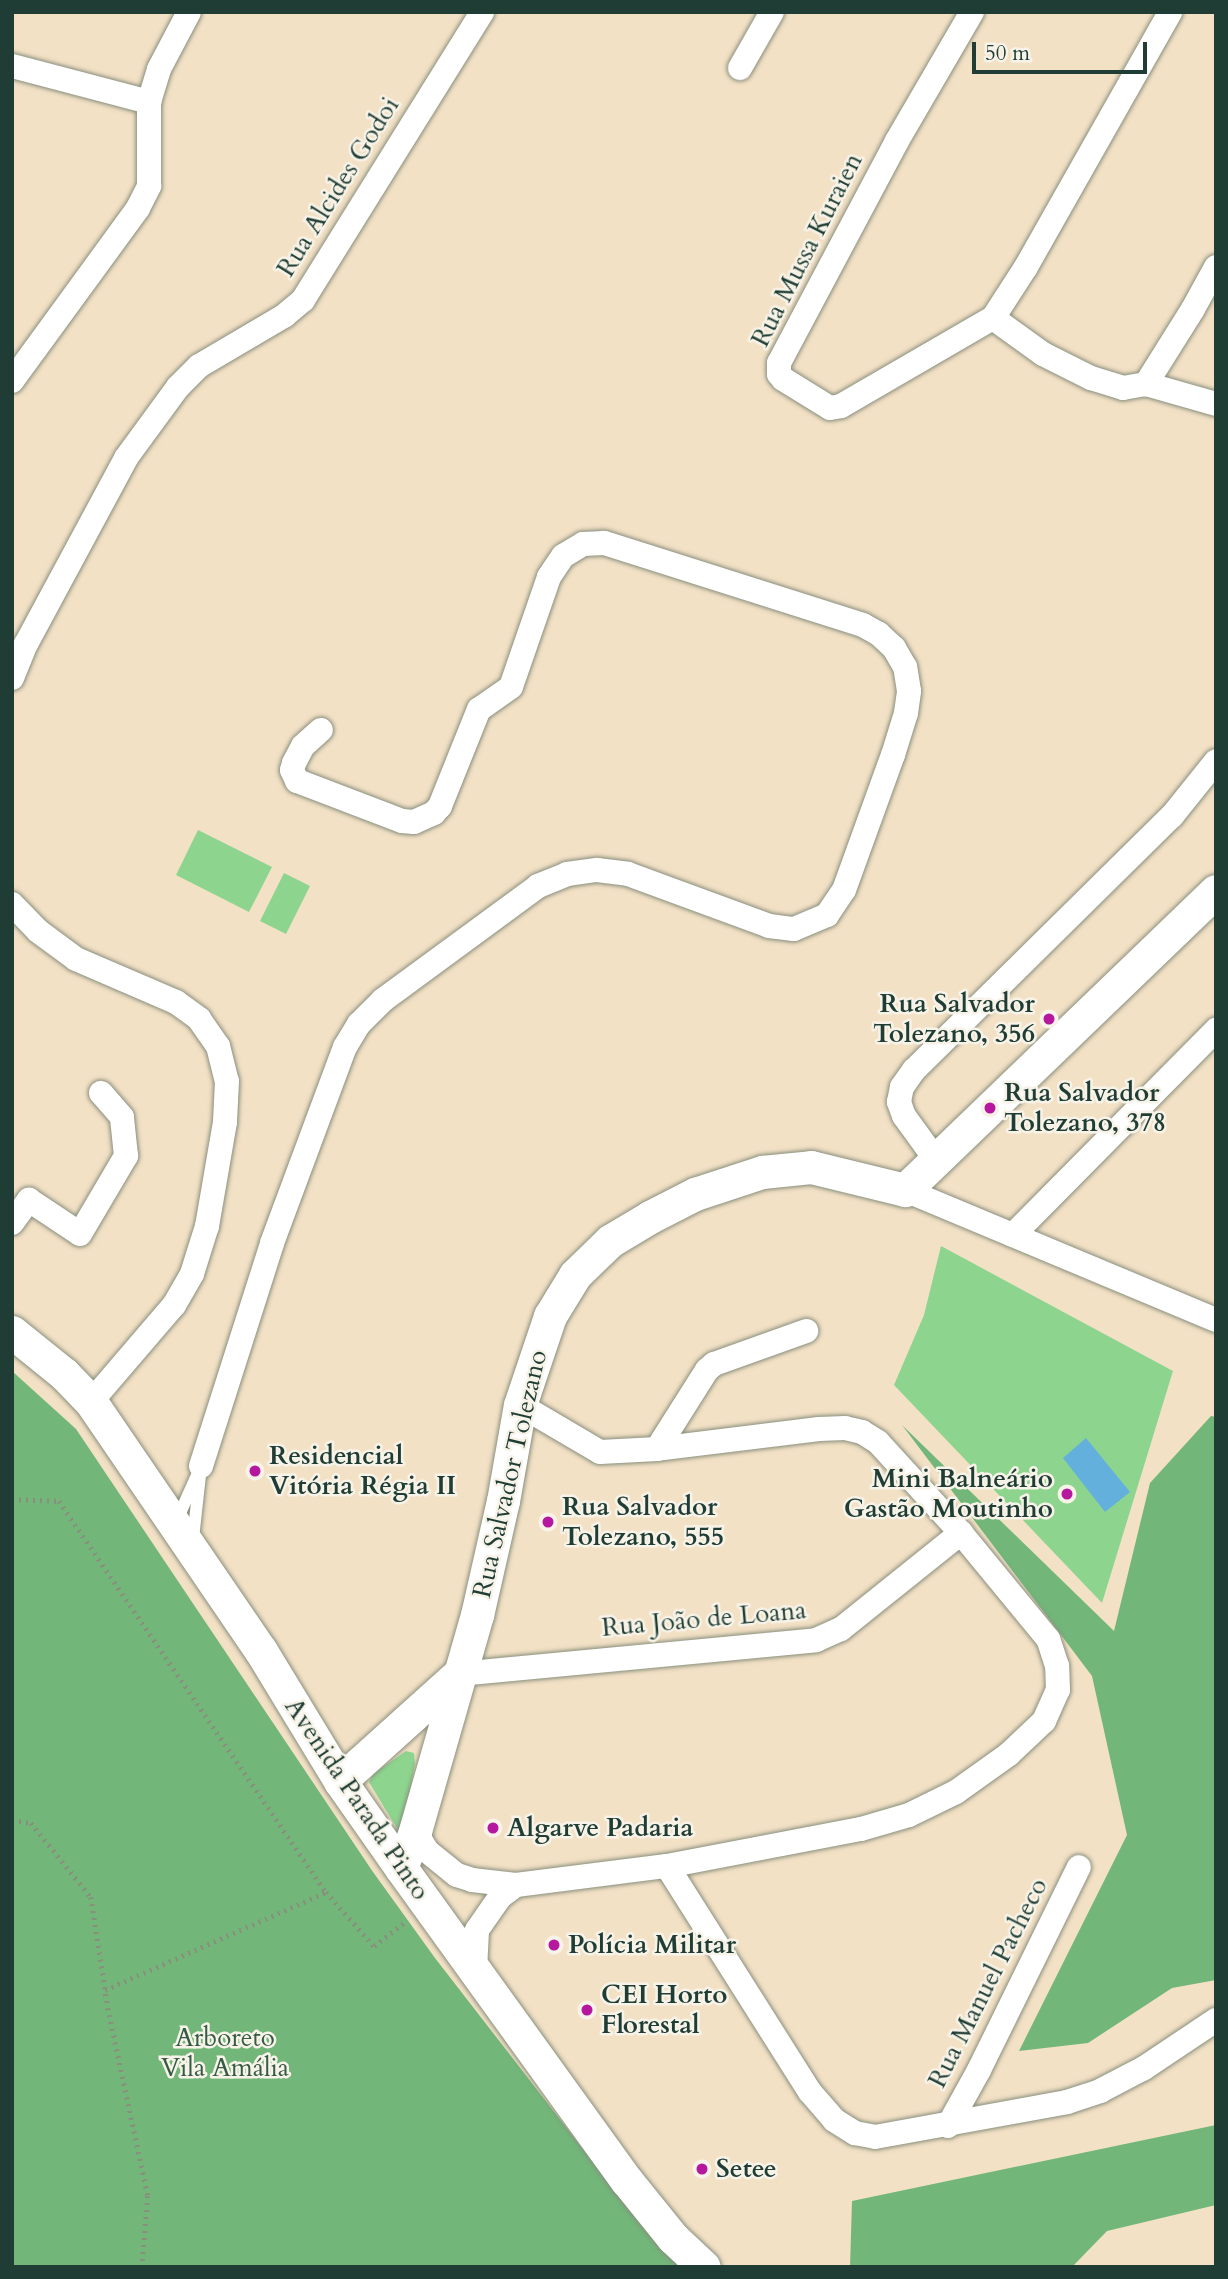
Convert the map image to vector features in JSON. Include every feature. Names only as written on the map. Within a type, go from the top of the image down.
[{"type":"street","points":[[12,381],[138,208],[149,186],[149,102],[159,69],[188,12]]},
{"type":"street","name":"Rua Alcides Godoi","points":[[12,678],[26,645],[126,458],[177,387],[199,366],[284,316],[303,300],[482,12]]},
{"type":"street","points":[[740,68],[772,12]]},
{"type":"street","name":"Rua Mussa Kuraien","points":[[972,12],[878,176],[779,363],[779,374],[824,405],[835,409],[992,318]]},
{"type":"street","points":[[1170,12],[1026,267],[992,318],[1043,354],[1091,378],[1123,388],[1146,384],[1216,404]]},
{"type":"street","points":[[12,65],[149,102]]},
{"type":"street","points":[[1146,384],[1216,267]]},
{"type":"street","points":[[201,1466],[272,1243],[345,1047],[359,1024],[383,1000],[538,886],[567,874],[597,870],[628,874],[769,926],[794,929],[827,915],[844,890],[906,713],[909,691],[905,667],[894,648],[879,634],[863,625],[604,542],[583,544],[564,556],[549,577],[511,687],[479,709],[440,806],[434,813],[414,822],[402,821],[298,781],[292,770],[294,763],[303,746],[321,730]]},
{"type":"street","points":[[936,1160],[901,1109],[899,1101],[902,1087],[908,1078],[1172,816],[1216,761]]},
{"type":"street","points":[[1216,891],[905,1190],[1216,1320]]},
{"type":"street","points":[[12,904],[38,932],[76,959],[176,1002],[199,1019],[218,1046],[227,1081],[225,1122],[207,1226],[192,1274],[174,1306],[91,1402]]},
{"type":"street","points":[[1013,1235],[1216,1030]]},
{"type":"street","points":[[12,1223],[29,1200],[80,1234],[127,1156],[122,1117],[101,1093]]},
{"type":"street","name":"Rua Salvador Tolezano","points":[[401,1868],[415,1831],[459,1674],[500,1512],[520,1405],[550,1316],[575,1275],[610,1241],[650,1216],[695,1194],[762,1172],[811,1167],[905,1190]]},
{"type":"street","points":[[657,1449],[714,1364],[806,1331]]},
{"type":"street","name":"Avenida Parada Pinto","points":[[12,1332],[64,1374],[91,1402],[261,1651],[340,1781],[401,1868],[634,2191],[673,2238],[704,2267]]},
{"type":"street","points":[[415,1831],[428,1851],[457,1875],[472,1881],[516,1885],[667,1866],[861,1829],[909,1815],[956,1792],[1009,1754],[1044,1721],[1058,1690],[1057,1666],[1048,1639],[961,1533],[878,1442],[863,1432],[845,1427],[818,1429],[657,1449],[600,1452],[520,1405]]},
{"type":"street","name":"Rua João de Loana","points":[[459,1674],[816,1640],[841,1629],[961,1533]]},
{"type":"street","points":[[340,1781],[459,1674]]},
{"type":"street","points":[[391,1735],[418,1740],[436,1760]]},
{"type":"street","points":[[667,1866],[810,2092],[834,2120],[855,2133],[875,2137],[948,2126],[1067,2102],[1100,2091],[1144,2068],[1216,2020]]},
{"type":"street","name":"Rua Manuel Pacheco","points":[[948,2126],[979,2070],[1079,1867]]},
{"type":"street","points":[[475,1970],[477,1930],[500,1897],[516,1885]]},
{"type":"lane","points":[[183,1537],[201,1466]]},
{"type":"lane","points":[[183,1537],[201,1466]]},
{"type":"path","points":[[12,1499],[59,1501],[326,1892],[374,1946],[408,1919]]},
{"type":"path","points":[[12,1820],[31,1823],[91,1897],[105,1990],[148,2196],[142,2267]]},
{"type":"path","points":[[105,1990],[326,1892]]},
{"type":"green space","points":[[198,830],[272,867],[249,912],[176,875]]},
{"type":"green space","points":[[284,873],[310,886],[286,934],[260,921]]},
{"type":"green space","name":"Mini Balneário Gastão Moutinho","points":[[941,1246],[1173,1371],[1102,1603],[894,1385],[924,1315]]},
{"type":"green space","name":"Arboreto Vila Amália","points":[[12,1371],[76,1429],[373,1872],[435,1958],[641,2224],[683,2267],[12,2267]]},
{"type":"green space","points":[[1211,1416],[1216,1417],[1216,1980],[1172,1988],[1088,2043],[1019,2051],[1127,1835],[1092,1676],[902,1425],[1114,1631],[1150,1483]]},
{"type":"green space","points":[[406,1751],[414,1753],[415,1764],[403,1827],[398,1830],[369,1782],[373,1774]]},
{"type":"green space","points":[[1216,2125],[1216,2205],[1107,2231],[1072,2267],[850,2267],[852,2201]]},
{"type":"water","points":[[1086,1438],[1130,1492],[1105,1512],[1063,1458]]},
{"type":"place","name":"Rua Salvador Tolezano, 356","points":[[1049,1019]]},
{"type":"place","name":"Rua Salvador Tolezano, 378","points":[[990,1108]]},
{"type":"place","name":"Residencial Vitória Régia II","points":[[255,1471]]},
{"type":"place","name":"Mini Balneário Gastão Moutinho","points":[[1067,1494]]},
{"type":"place","name":"Rua Salvador Tolezano, 555","points":[[548,1522]]},
{"type":"place","name":"Algarve Padaria","points":[[493,1828]]},
{"type":"place","name":"Polícia Militar","points":[[554,1945]]},
{"type":"place","name":"CEI Horto Florestal","points":[[587,2010]]},
{"type":"place","name":"Setee","points":[[702,2169]]}]
